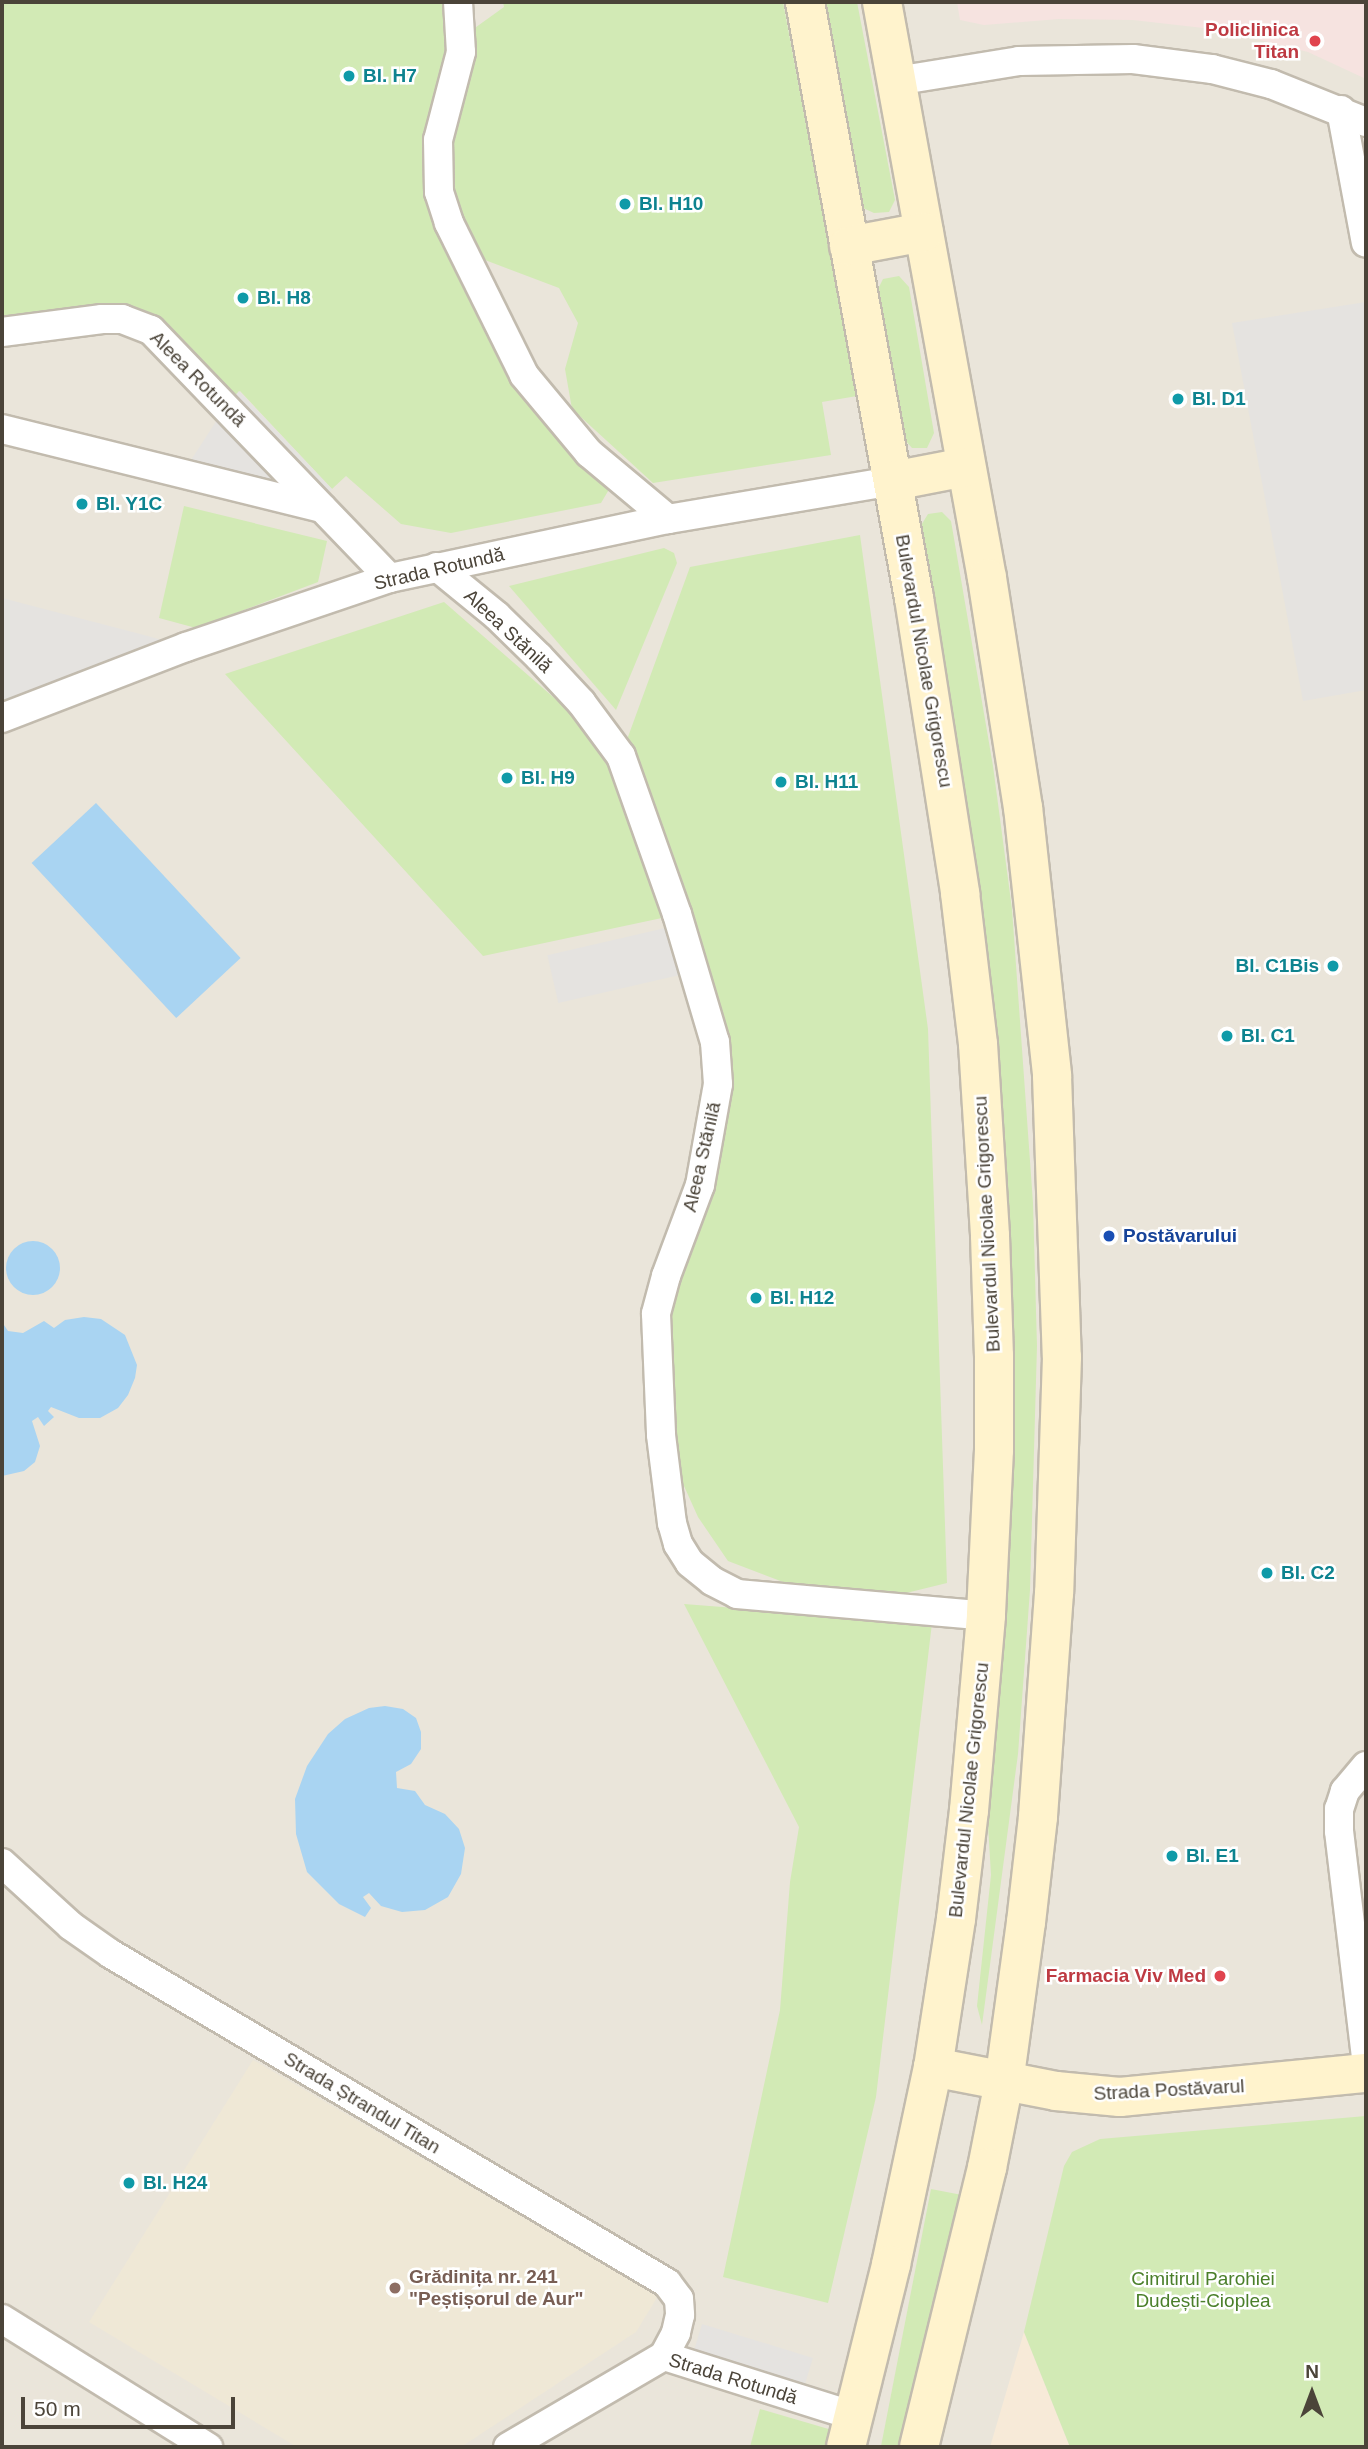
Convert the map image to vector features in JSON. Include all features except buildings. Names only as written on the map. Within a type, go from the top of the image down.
[{"type":"main road","name":"Bulevardul Nicolae Grigorescu","points":[[805,2],[943,771],[978,1044],[990,1236],[994,1356],[993,1462],[986,1616],[968,1824],[933,2067],[891,2265],[850,2432]]},
{"type":"main road","points":[[882,2],[1019,780],[1043,976],[1052,1076],[1062,1357],[1054,1593],[1038,1817],[1004,2082],[958,2295],[919,2447]]},
{"type":"main road","points":[[849,246],[924,232]]},
{"type":"main road","points":[[893,481],[966,467]]},
{"type":"main road","name":"Strada Postăvarul","points":[[933,2067],[1004,2082],[1087,2095],[1120,2097],[1366,2073]]},
{"type":"street","points":[[458,2],[461,52],[438,140],[439,192],[449,223],[524,375],[589,453],[668,519]]},
{"type":"street","points":[[896,81],[1019,61],[1133,59],[1212,69],[1281,87],[1366,122]]},
{"type":"street","points":[[1341,110],[1366,243]]},
{"type":"street","name":"Aleea Rotundă","points":[[2,332],[102,319],[122,319],[151,330],[390,578]]},
{"type":"street","points":[[2,429],[323,508]]},
{"type":"street","name":"Strada Rotundă","points":[[2,718],[186,647],[390,578],[668,519],[893,481]]},
{"type":"street","name":"Aleea Stănilă","points":[[438,567],[497,616],[539,657],[581,702],[621,756],[677,914],[719,1062],[718,1084],[700,1185],[660,1296],[656,1340],[661,1435],[672,1523],[678,1544],[690,1563],[712,1581],[737,1594],[986,1616]]},
{"type":"street","points":[[1366,1766],[1345,1791],[1339,1809],[1339,1831],[1366,2056]]},
{"type":"street","name":"Strada Ștrandul Titan","points":[[2,1863],[71,1926],[111,1954],[667,2283],[679,2299],[680,2315],[676,2333],[664,2356]]},
{"type":"street","points":[[2,2319],[208,2447]]},
{"type":"street","name":"Strada Rotundă","points":[[508,2447],[664,2356],[850,2432]]},
{"type":"shaded area","points":[[2,2],[1366,2],[1366,2447],[2,2447]]},
{"type":"shaded area","name":"Policlinica Titan","points":[[957,2],[1366,2],[1366,79],[1308,52],[1221,30],[1133,20],[1059,19],[984,25],[960,20]]},
{"type":"shaded area","points":[[1366,302],[1366,690],[1303,701],[1232,323]]},
{"type":"shaded area","points":[[239,391],[332,489],[319,504],[182,474],[226,406]]},
{"type":"shaded area","points":[[2,598],[144,635],[186,647],[2,718]]},
{"type":"shaded area","points":[[674,926],[685,974],[558,1003],[547,955]]},
{"type":"shaded area","points":[[253,2060],[658,2296],[636,2332],[461,2447],[297,2447],[89,2322]]},
{"type":"shaded area","points":[[702,2324],[813,2358],[805,2385],[694,2351]]},
{"type":"shaded area","points":[[1024,2332],[1070,2447],[990,2447]]},
{"type":"green space","points":[[2,2],[442,2],[460,20],[438,140],[485,301],[617,476],[601,503],[451,533],[401,524],[346,476],[332,489],[240,391],[226,406],[151,330],[2,332]]},
{"type":"green space","points":[[503,2],[783,2],[857,396],[822,402],[831,455],[653,483],[572,409],[565,369],[578,323],[559,288],[485,260],[462,220],[454,197],[453,123],[472,30],[504,7]]},
{"type":"green space","points":[[825,2],[857,2],[895,200],[889,212],[874,213],[863,208]]},
{"type":"green space","points":[[899,276],[909,287],[934,433],[927,448],[912,448],[904,439],[877,291],[883,279]]},
{"type":"green space","points":[[184,506],[327,541],[318,582],[196,628],[159,618]]},
{"type":"green space","points":[[942,512],[951,521],[993,766],[1012,909],[1033,1203],[1037,1346],[1030,1590],[1018,1754],[982,2025],[977,2006],[991,1875],[986,1791],[1002,1462],[920,527],[928,514]]},
{"type":"green space","points":[[860,535],[928,1029],[947,1583],[898,1595],[791,1585],[728,1561],[698,1517],[661,1435],[656,1340],[718,1084],[676,915],[483,956],[225,674],[444,602],[621,756],[690,567]]},
{"type":"green space","points":[[664,548],[674,553],[677,563],[616,710],[509,586]]},
{"type":"green space","points":[[684,1604],[932,1623],[876,2097],[828,2303],[723,2277],[780,2010],[790,1882],[799,1827]]},
{"type":"green space","name":"Cimitirul Parohiei Dudești-Cioplea","points":[[1366,2116],[1366,2447],[1070,2447],[1024,2332],[1064,2166],[1072,2152],[1100,2139]]},
{"type":"green space","points":[[931,2189],[963,2195],[914,2447],[881,2447]]},
{"type":"green space","points":[[760,2409],[832,2430],[827,2447],[750,2447]]},
{"type":"water","points":[[96,803],[241,958],[176,1018],[32,863]]},
{"type":"water","points":[[38,1241],[48,1245],[56,1253],[60,1268],[56,1283],[48,1291],[28,1295],[18,1291],[10,1283],[6,1263],[10,1253],[18,1245]]},
{"type":"water","points":[[84,1317],[101,1319],[125,1335],[137,1365],[128,1395],[118,1408],[100,1418],[79,1418],[51,1407],[48,1411],[54,1417],[44,1426],[38,1417],[32,1421],[40,1446],[35,1462],[24,1471],[2,1476],[2,1322],[8,1331],[23,1333],[44,1321],[54,1328],[65,1320]]},
{"type":"water","points":[[385,1706],[403,1709],[416,1718],[421,1732],[421,1749],[411,1764],[396,1772],[397,1788],[415,1791],[425,1805],[445,1814],[459,1829],[465,1848],[461,1874],[448,1897],[425,1910],[402,1912],[381,1906],[369,1893],[363,1897],[371,1908],[365,1917],[339,1904],[307,1872],[296,1834],[295,1799],[307,1766],[328,1734],[345,1719],[369,1708]]},
{"type":"place","name":"Policlinica Titan","points":[[1315,41]]},
{"type":"place","name":"Bl. H7","points":[[349,76]]},
{"type":"place","name":"Bl. H10","points":[[625,204]]},
{"type":"place","name":"Bl. H8","points":[[243,298]]},
{"type":"place","name":"Bl. D1","points":[[1178,399]]},
{"type":"place","name":"Bl. Y1C","points":[[82,504]]},
{"type":"place","name":"Bl. H9","points":[[507,778]]},
{"type":"place","name":"Bl. H11","points":[[781,782]]},
{"type":"place","name":"Bl. C1Bis","points":[[1333,966]]},
{"type":"place","name":"Bl. C1","points":[[1227,1036]]},
{"type":"place","name":"Postăvarului","points":[[1109,1236]]},
{"type":"place","name":"Bl. H12","points":[[756,1298]]},
{"type":"place","name":"Bl. C2","points":[[1267,1573]]},
{"type":"place","name":"Bl. E1","points":[[1172,1856]]},
{"type":"place","name":"Farmacia Viv Med","points":[[1220,1976]]},
{"type":"place","name":"Bl. H24","points":[[129,2183]]},
{"type":"place","name":"Grădinița nr. 241 \"Peștișorul de Aur\"","points":[[395,2288]]}]
